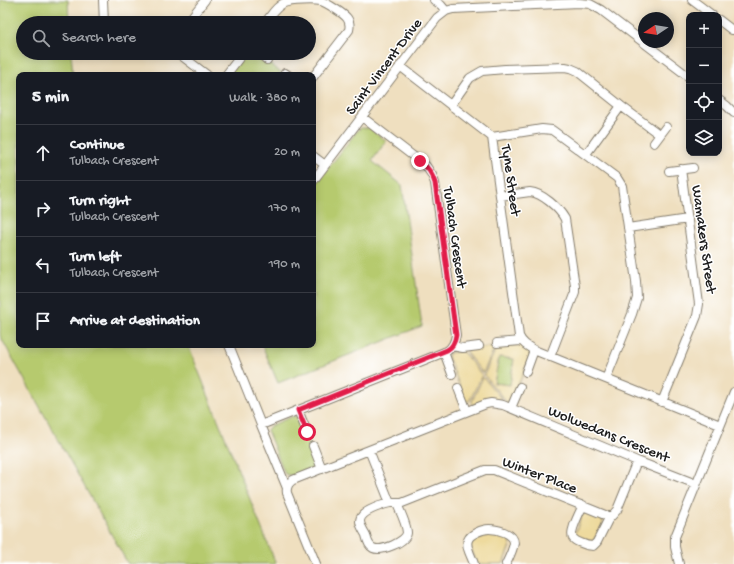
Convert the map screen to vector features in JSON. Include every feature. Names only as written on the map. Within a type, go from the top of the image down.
[{"type":"street","points":[[103,0],[104,16]]},
{"type":"street","points":[[192,16],[205,0]]},
{"type":"street","points":[[271,16],[279,6],[288,2],[314,0],[327,4],[346,17],[350,23],[349,30],[316,73]]},
{"type":"street","points":[[434,0],[446,11],[464,8],[590,2],[686,75]]},
{"type":"street","points":[[692,0],[708,12]]},
{"type":"street","name":"Saint Vincent Drive","points":[[316,177],[437,18],[446,11]]},
{"type":"street","points":[[722,22],[734,30]]},
{"type":"street","points":[[187,60],[203,72]]},
{"type":"street","points":[[228,72],[238,60]]},
{"type":"street","name":"Tyne Street","points":[[400,66],[492,137],[519,336],[521,341]]},
{"type":"street","points":[[451,105],[470,78],[482,71],[564,67],[577,71],[660,135]]},
{"type":"street","points":[[722,102],[734,113]]},
{"type":"street","points":[[586,154],[621,106]]},
{"type":"street","name":"Tulbach Crescent","points":[[362,117],[426,166],[432,175],[435,183],[456,335],[452,346]]},
{"type":"street","points":[[654,143],[666,127]]},
{"type":"street","points":[[492,137],[548,129],[556,132],[586,154],[620,182],[623,193],[636,281],[636,298],[632,314],[606,379]]},
{"type":"street","points":[[316,158],[325,165]]},
{"type":"street","name":"Wamakers Street","points":[[669,171],[693,168]]},
{"type":"street","name":"Wamakers Street","points":[[662,402],[697,316],[699,297],[681,169]]},
{"type":"street","points":[[500,196],[530,192],[540,194],[559,209],[565,218],[575,292],[550,356]]},
{"type":"street","points":[[628,228],[688,219]]},
{"type":"street","points":[[497,344],[521,341],[534,350],[720,425]]},
{"type":"street","points":[[261,425],[444,352],[452,346],[463,348],[479,346]]},
{"type":"street","points":[[229,348],[287,488],[287,493],[316,564]]},
{"type":"street","points":[[526,372],[534,350]]},
{"type":"street","points":[[444,352],[452,374]]},
{"type":"street","points":[[511,408],[520,387]]},
{"type":"street","points":[[458,388],[467,411]]},
{"type":"street","points":[[679,564],[675,537],[734,392]]},
{"type":"street","name":"Wolwedans Crescent","points":[[287,488],[289,483],[293,480],[478,406],[492,403],[511,408],[696,484]]},
{"type":"street","points":[[298,410],[307,432]]},
{"type":"street","points":[[313,446],[322,469]]},
{"type":"street","name":"Winter Place","points":[[369,450],[394,503],[406,526],[407,532],[405,538],[400,542],[379,549],[374,548],[369,544],[360,520],[361,516],[369,510],[394,503],[402,503],[485,470],[500,472],[610,517]]},
{"type":"street","name":"Winter Place","points":[[583,505],[572,533],[574,539],[586,546],[596,545],[605,524],[617,510],[637,461]]},
{"type":"street","points":[[474,564],[467,541],[472,535],[483,530],[491,529],[507,534],[511,536],[513,540],[513,547],[506,564]]},
{"type":"green space","points":[[0,0],[68,0],[69,16],[16,16],[16,60],[72,60],[73,72],[16,72],[16,348],[189,348],[276,564],[128,564],[0,336]]},
{"type":"green space","points":[[241,60],[264,60],[280,72],[231,72]]},
{"type":"green space","points":[[361,128],[369,128],[386,141],[372,161],[402,185],[422,326],[278,383],[263,348],[316,348],[316,184],[357,131]]},
{"type":"green space","points":[[499,357],[514,359],[510,385],[494,383]]},
{"type":"green space","points":[[293,416],[298,417],[316,462],[313,468],[293,476],[285,474],[267,430],[270,426]]},
{"type":"sand","points":[[520,344],[529,351],[531,355],[511,402],[508,404],[484,375],[497,346]],"holes":[[[499,357],[514,359],[510,385],[494,383]]]},
{"type":"sand","points":[[494,346],[483,373],[467,354],[467,350]]},
{"type":"sand","points":[[462,351],[482,375],[470,400],[466,402],[448,357],[449,353]]},
{"type":"sand","points":[[483,377],[502,401],[487,400],[473,405],[472,401]]},
{"type":"sand","points":[[586,512],[602,518],[603,524],[592,543],[579,540],[575,534],[582,514]]},
{"type":"sand","points":[[489,531],[508,537],[511,543],[503,564],[477,563],[470,546],[471,539]]},
{"type":"route","points":[[307,432],[298,410],[450,349],[455,341],[456,335],[435,183],[430,170],[420,161]]}]
